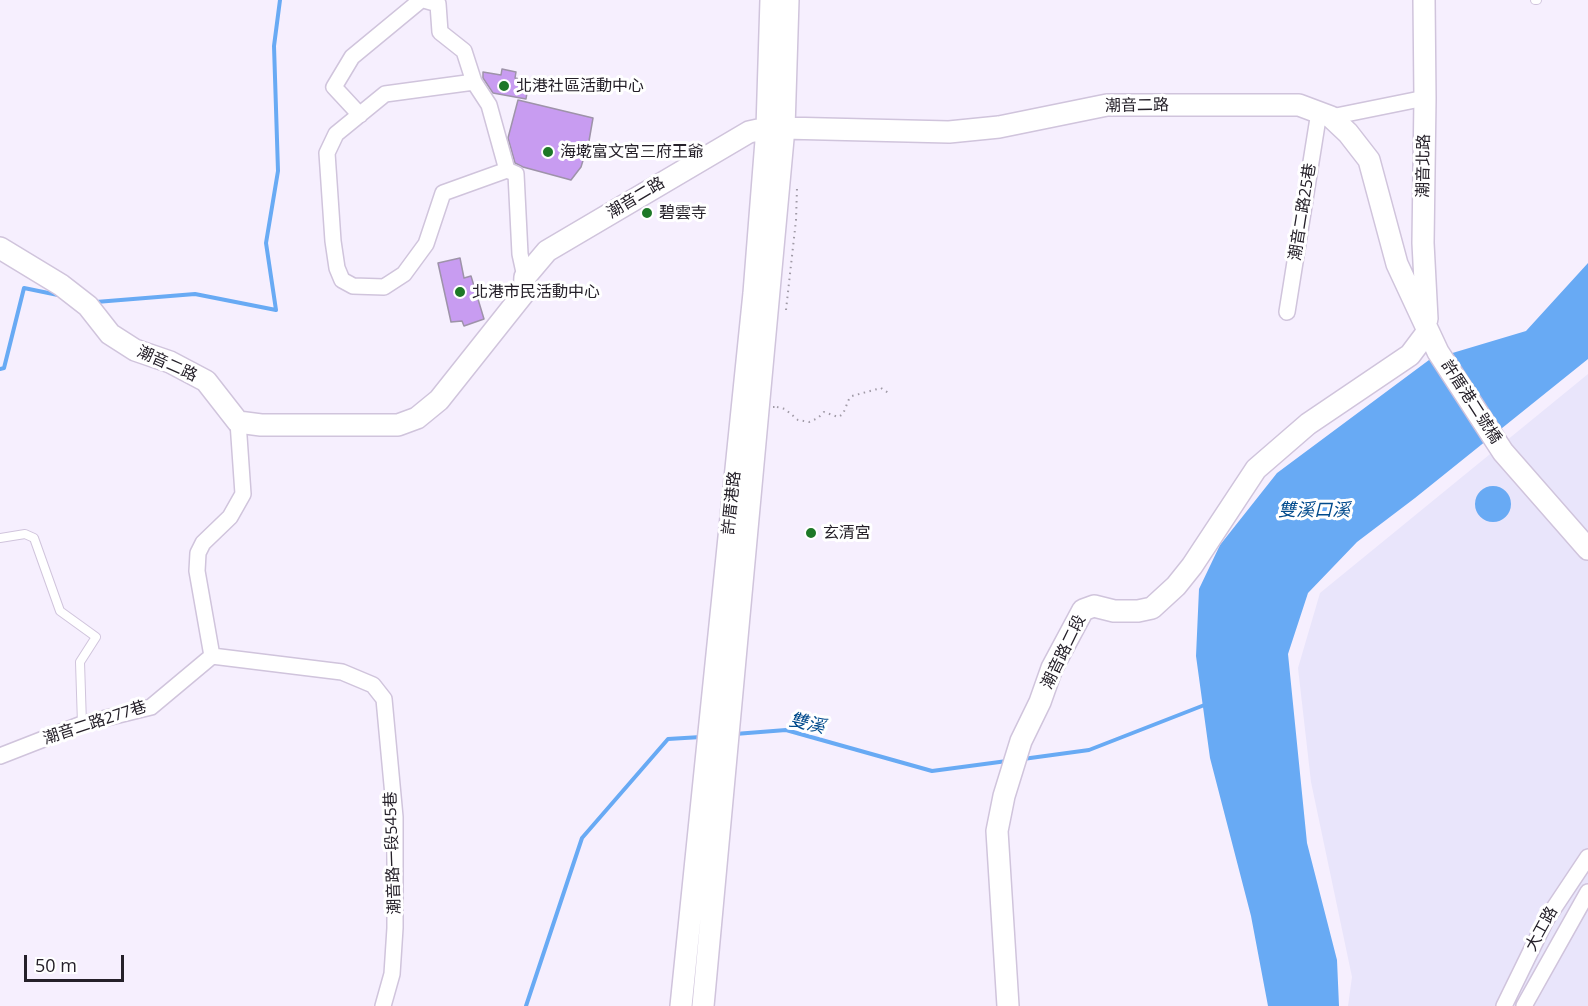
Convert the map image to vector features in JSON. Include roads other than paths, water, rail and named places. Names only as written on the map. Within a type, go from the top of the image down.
[{"type":"street","points":[[360,115],[334,87],[352,57],[423,0],[438,4],[440,32],[464,51],[474,82],[489,105],[507,170]]},
{"type":"street","name":"許厝港路","points":[[771,0],[775,128]]},
{"type":"street","name":"許厝港路","points":[[703,1006],[722,732],[788,0]]},
{"type":"street","name":"潮音北路","points":[[1424,0],[1423,243],[1428,331]]},
{"type":"street","points":[[474,82],[385,94],[336,134],[327,153],[329,206],[337,268],[342,280],[353,286],[384,287],[404,274],[426,244],[443,193],[507,170],[516,174],[520,254],[525,277]]},
{"type":"street","points":[[1325,115],[1425,98]]},
{"type":"street","name":"潮音二路","points":[[0,248],[61,285],[88,306],[110,334],[126,345],[170,362],[206,381],[238,422],[261,425],[398,424],[417,418],[439,400],[524,292],[525,277],[547,251],[749,132],[775,128],[949,132],[999,127],[1107,105],[1299,105],[1325,115]]},
{"type":"street","points":[[1325,115],[1348,133],[1369,160],[1397,264],[1428,331]]},
{"type":"street","name":"潮音二路25巷","points":[[1287,312],[1325,115]]},
{"type":"street","name":"許厝港二號橋","points":[[1428,331],[1438,352],[1503,452],[1588,549]]},
{"type":"street","name":"潮音路二段","points":[[1008,1006],[997,831],[1004,796],[1022,741],[1040,702],[1052,668],[1083,610],[1094,606],[1114,611],[1138,611],[1152,608],[1176,586],[1192,566],[1256,469],[1308,424],[1410,355],[1428,331]]},
{"type":"street","points":[[212,656],[196,571],[198,553],[203,543],[230,517],[243,494],[238,422]]},
{"type":"street","name":"潮音路一段545巷","points":[[212,656],[342,672],[373,685],[384,699],[394,817],[395,928],[392,974],[383,1006]]},
{"type":"street","name":"潮音二路277巷","points":[[0,756],[82,724],[151,707],[212,656]]},
{"type":"street","name":"許厝港路","points":[[681,1006],[707,754],[722,732]]},
{"type":"street","name":"大工路","points":[[1504,1006],[1546,920],[1588,857]]},
{"type":"street","name":"大工路","points":[[1524,1006],[1588,892]]},
{"type":"lane","points":[[0,538],[25,534],[34,538],[60,611],[96,637],[80,662],[82,724]]},
{"type":"water","name":"雙溪口溪","points":[[1588,263],[1588,359],[1357,542],[1308,593],[1288,654],[1307,843],[1337,960],[1339,1006],[1268,1006],[1251,916],[1210,758],[1196,656],[1199,589],[1220,545],[1277,473],[1429,360],[1526,331]]},
{"type":"water","points":[[1493,486],[1506,491],[1511,504],[1506,517],[1493,522],[1480,517],[1475,504],[1480,491]]},
{"type":"waterway","points":[[96,302],[195,294],[276,310],[266,243],[278,171],[274,46],[280,0]]},
{"type":"waterway","points":[[0,369],[4,368],[24,288],[58,295]]},
{"type":"waterway","name":"雙溪","points":[[1023,759],[1089,750],[1207,704]]},
{"type":"waterway","name":"雙溪","points":[[735,734],[786,730],[932,771],[1007,761]]},
{"type":"waterway","name":"雙溪","points":[[526,1006],[582,838],[668,739],[701,737]]},
{"type":"place","name":"北港社區活動中心","points":[[504,86]]},
{"type":"place","name":"海墘富文宮三府王爺","points":[[548,152]]},
{"type":"place","name":"碧雲寺","points":[[647,213]]},
{"type":"place","name":"北港市民活動中心","points":[[460,292]]},
{"type":"place","name":"玄清宮","points":[[811,533]]}]
